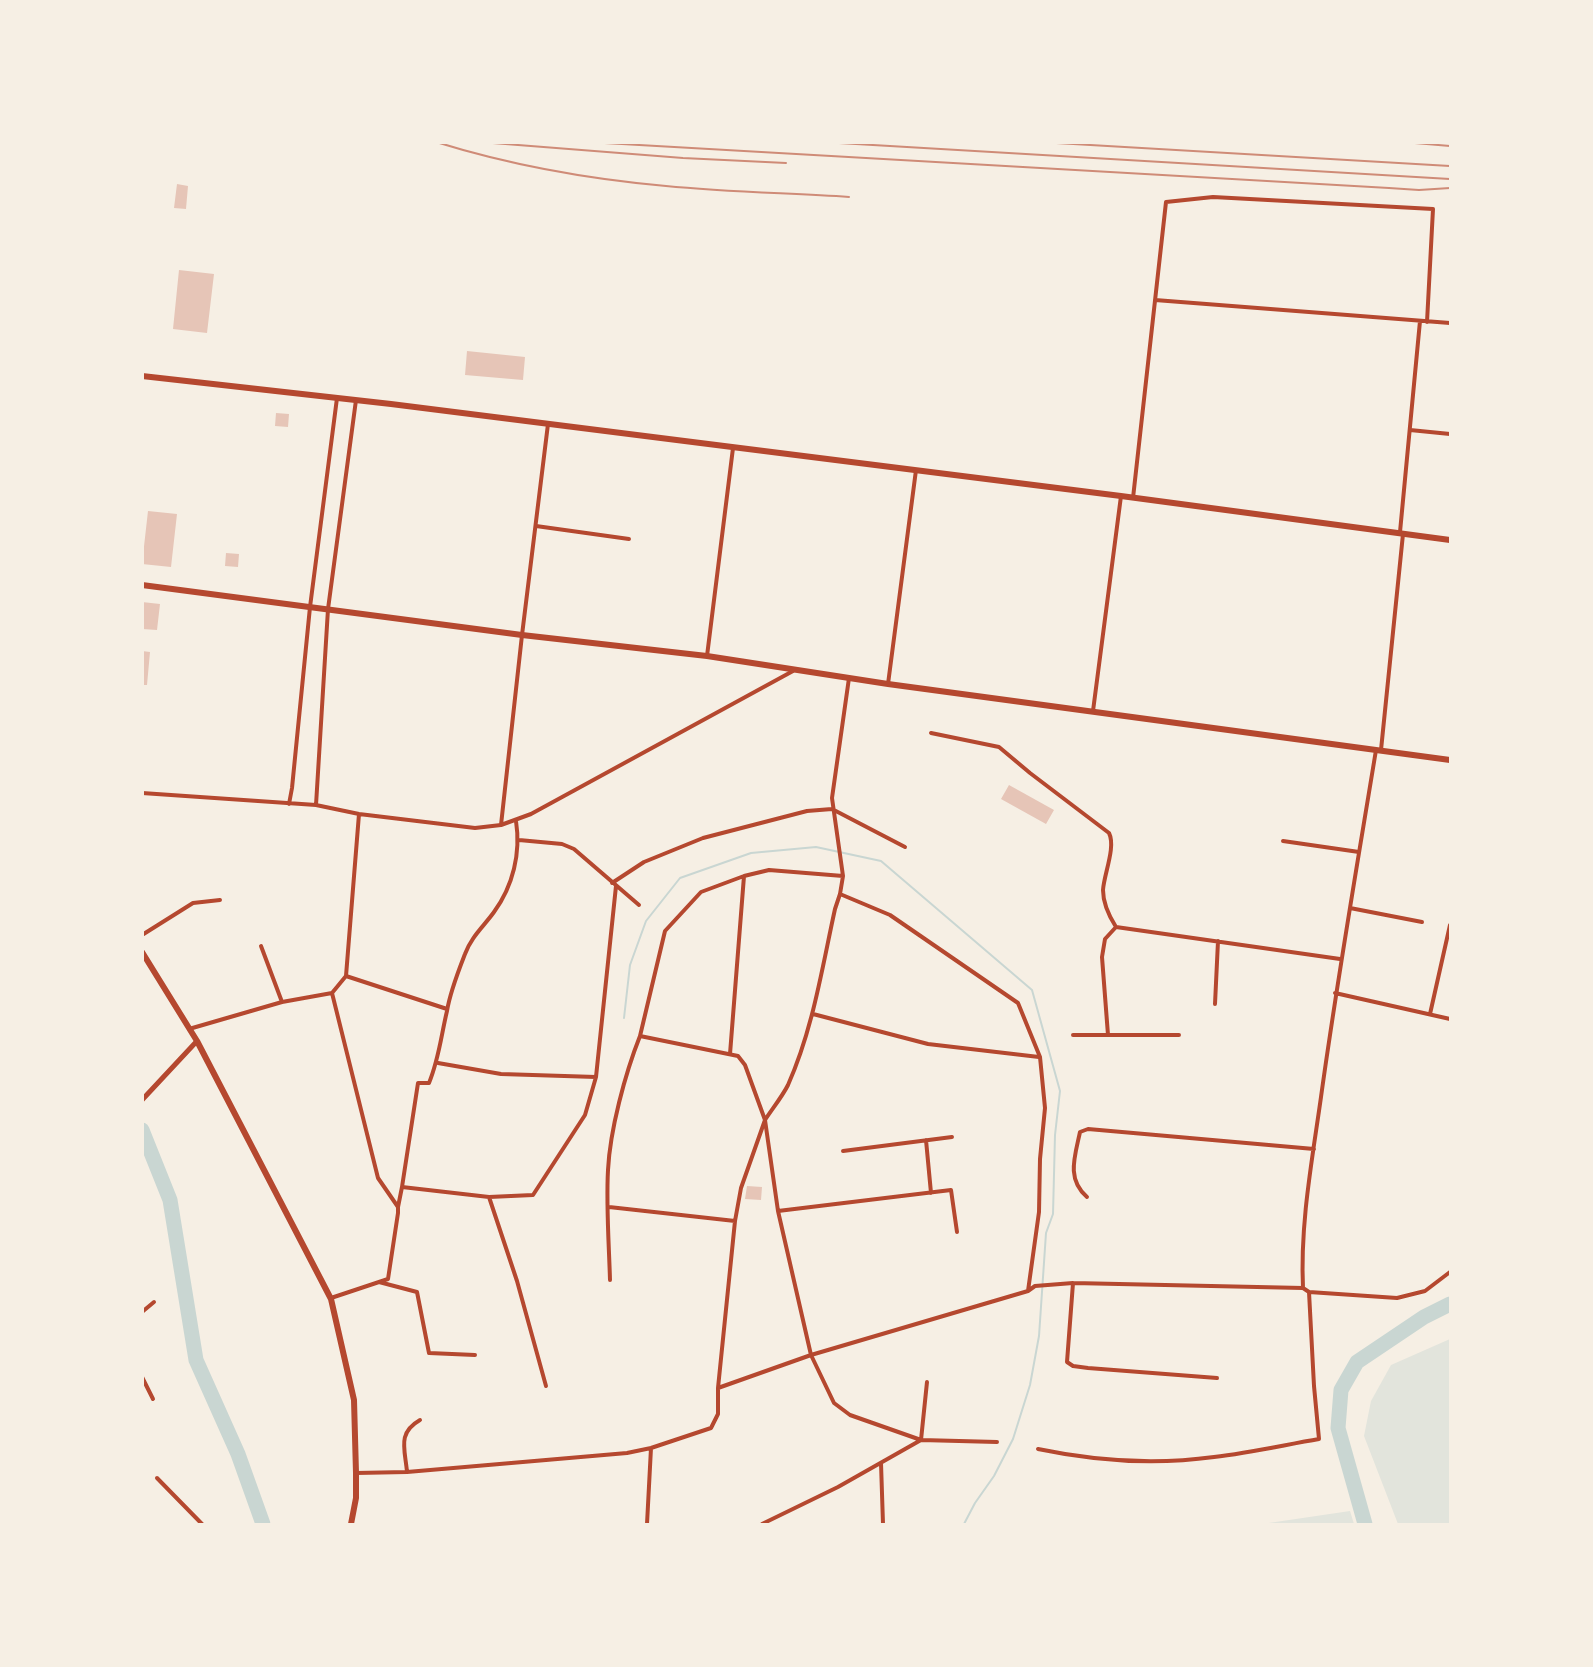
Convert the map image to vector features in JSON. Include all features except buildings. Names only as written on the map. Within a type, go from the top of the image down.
[{"type":"main road","points":[[142,376],[356,400],[916,470],[1450,540]]},
{"type":"main road","points":[[142,585],[522,635],[707,656],[888,684],[1450,760]]},
{"type":"main road","points":[[142,952],[197,1041],[331,1299],[354,1400],[357,1473],[356,1498],[351,1524]]},
{"type":"street","points":[[1133,498],[1166,202],[1213,197],[1432,209],[1427,322]]},
{"type":"street","points":[[1155,300],[1450,323]]},
{"type":"street","points":[[1303,1288],[1302,1254],[1305,1209],[1335,993],[1378,750],[1402,532],[1419,321]]},
{"type":"street","points":[[289,804],[310,607],[337,398]]},
{"type":"street","points":[[316,806],[328,609],[356,400]]},
{"type":"street","points":[[501,825],[548,424]]},
{"type":"street","points":[[1409,430],[1450,434]]},
{"type":"street","points":[[707,656],[733,448]]},
{"type":"street","points":[[888,684],[916,470]]},
{"type":"street","points":[[1093,711],[1121,496]]},
{"type":"street","points":[[536,526],[629,539]]},
{"type":"street","points":[[142,793],[316,806],[359,814],[475,828],[501,825],[516,821],[793,670]]},
{"type":"street","points":[[357,1473],[407,1472],[627,1453],[651,1448],[711,1428],[718,1414],[718,1388],[735,1221],[741,1188],[765,1120],[787,1087],[813,1014],[840,894],[843,876],[832,798],[849,678]]},
{"type":"street","points":[[930,733],[999,747],[1109,833],[1112,838],[1111,848],[1103,893],[1107,910],[1116,927]]},
{"type":"street","points":[[402,1186],[489,1197],[533,1195],[585,1115],[597,1077],[614,885],[644,862],[704,838],[807,811],[832,809],[905,847]]},
{"type":"street","points":[[189,1029],[282,1002],[332,993],[346,976],[359,814]]},
{"type":"street","points":[[331,1299],[388,1279],[418,1083],[429,1083],[438,1063],[447,1009],[465,951],[506,893],[515,864],[519,840],[516,821]]},
{"type":"street","points":[[519,840],[562,844],[574,849],[639,905]]},
{"type":"street","points":[[1283,841],[1359,852]]},
{"type":"street","points":[[610,1280],[608,1169],[612,1137],[640,1036],[665,931],[702,892],[744,876],[769,870],[843,876]]},
{"type":"street","points":[[730,1054],[744,876]]},
{"type":"street","points":[[840,894],[890,915],[1018,1003],[1040,1057],[1045,1108],[1040,1159],[1039,1212],[1028,1291]]},
{"type":"street","points":[[142,934],[193,903],[220,900]]},
{"type":"street","points":[[1350,908],[1422,922]]},
{"type":"street","points":[[1430,1014],[1450,925]]},
{"type":"street","points":[[1116,927],[1340,959]]},
{"type":"street","points":[[1108,1035],[1102,957],[1105,939],[1116,927]]},
{"type":"street","points":[[1215,1004],[1218,941]]},
{"type":"street","points":[[261,946],[282,1002]]},
{"type":"street","points":[[346,976],[447,1009]]},
{"type":"street","points":[[332,993],[378,1178],[398,1207]]},
{"type":"street","points":[[1335,993],[1450,1019]]},
{"type":"street","points":[[813,1014],[928,1044],[1040,1057]]},
{"type":"street","points":[[1073,1035],[1179,1035]]},
{"type":"street","points":[[640,1036],[738,1056],[745,1065],[765,1120],[778,1211],[811,1355],[834,1403],[850,1415],[921,1440],[997,1442]]},
{"type":"street","points":[[142,1100],[197,1041]]},
{"type":"street","points":[[438,1063],[501,1074],[597,1077]]},
{"type":"street","points":[[1087,1197],[1078,1190],[1073,1176],[1080,1132],[1088,1129],[1314,1149]]},
{"type":"street","points":[[843,1150],[952,1137]]},
{"type":"street","points":[[926,1140],[931,1193]]},
{"type":"street","points":[[778,1211],[951,1190],[957,1232]]},
{"type":"street","points":[[489,1197],[517,1281],[546,1386]]},
{"type":"street","points":[[609,1207],[735,1221]]},
{"type":"street","points":[[718,1388],[811,1355],[1028,1291],[1035,1286],[1073,1283],[1303,1288],[1309,1292],[1397,1298],[1425,1291],[1450,1272]]},
{"type":"street","points":[[378,1282],[417,1292],[429,1353],[475,1355]]},
{"type":"street","points":[[1073,1283],[1067,1362],[1073,1366],[1217,1378]]},
{"type":"street","points":[[1038,1449],[1075,1457],[1158,1461],[1213,1457],[1319,1439],[1309,1292]]},
{"type":"street","points":[[142,1312],[154,1302]]},
{"type":"street","points":[[142,1377],[153,1400]]},
{"type":"street","points":[[921,1440],[927,1382]]},
{"type":"street","points":[[407,1472],[403,1438],[410,1426],[420,1420]]},
{"type":"street","points":[[762,1524],[921,1440]]},
{"type":"street","points":[[647,1524],[651,1448]]},
{"type":"street","points":[[881,1463],[883,1524]]},
{"type":"street","points":[[157,1478],[202,1524]]},
{"type":"shaded area","points":[[1450,1339],[1450,1524],[1398,1524],[1364,1436],[1371,1401],[1391,1365]]},
{"type":"shaded area","points":[[1350,1511],[1354,1524],[1262,1524]]},
{"type":"waterway","points":[[624,1018],[630,965],[646,921],[680,878],[751,853],[816,847],[881,861],[1032,990],[1060,1091],[1055,1135],[1053,1214],[1046,1233],[1039,1336],[1030,1385],[1013,1439],[994,1476],[975,1503],[964,1524]]},
{"type":"waterway","points":[[142,1130],[170,1200],[196,1360],[238,1454],[263,1524]]},
{"type":"waterway","points":[[1365,1524],[1338,1428],[1341,1390],[1357,1362],[1424,1317],[1450,1304]]},
{"type":"railway","points":[[436,142],[550,170],[637,183],[849,197]]},
{"type":"railway","points":[[480,142],[683,158],[786,163]]},
{"type":"railway","points":[[587,142],[1419,190],[1450,188]]},
{"type":"railway","points":[[822,142],[1450,179]]},
{"type":"railway","points":[[1039,142],[1450,166]]},
{"type":"railway","points":[[1403,142],[1450,146]]}]
